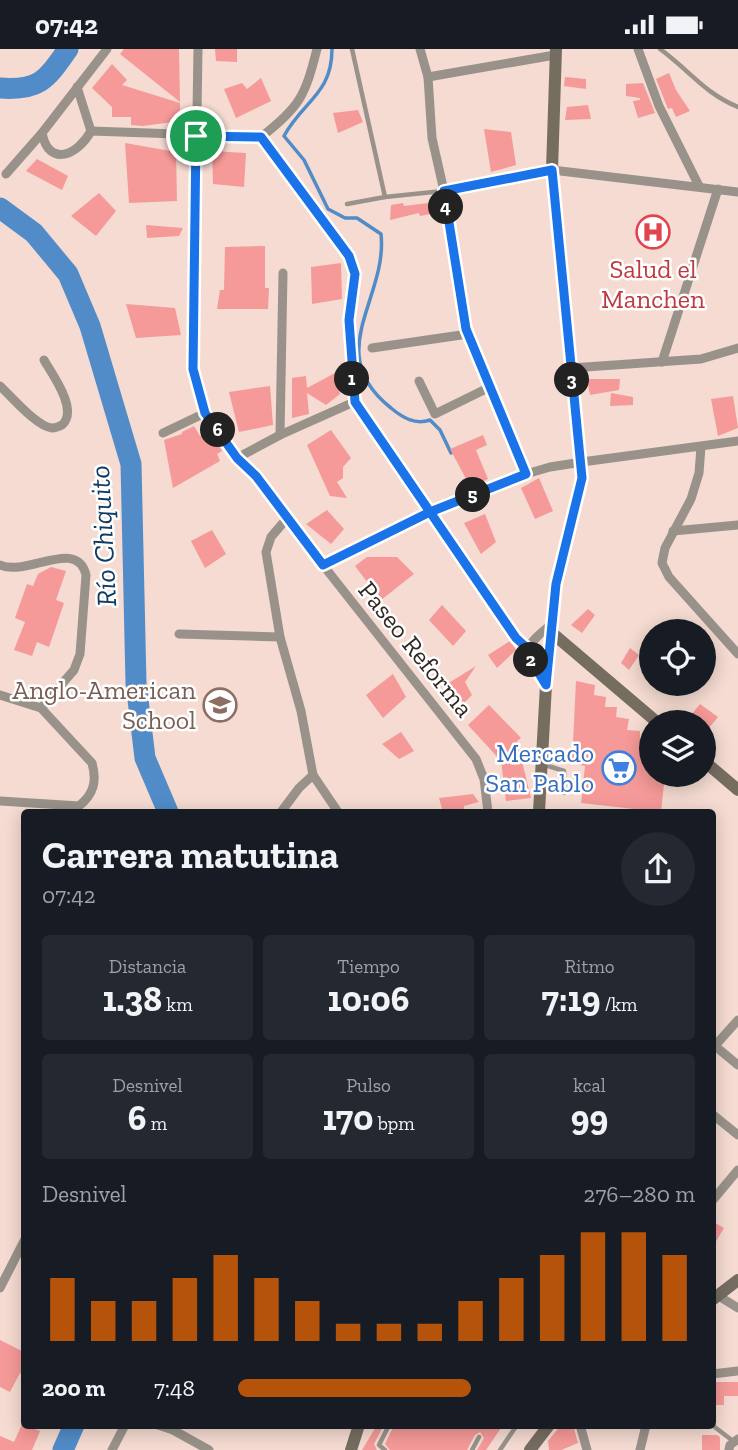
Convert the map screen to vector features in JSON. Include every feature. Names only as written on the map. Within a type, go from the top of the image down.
[{"type":"street","points":[[6,174],[42,133],[107,49]]},
{"type":"street","name":"Paseo Reforma","points":[[198,49],[193,369],[205,413],[237,458],[256,476],[476,759],[484,779],[488,809]]},
{"type":"street","points":[[91,131],[261,137],[287,117],[301,100],[317,49]]},
{"type":"street","points":[[420,49],[428,77],[432,138],[444,191],[468,334],[526,474]]},
{"type":"street","points":[[638,49],[659,106],[699,186]]},
{"type":"street","points":[[428,77],[556,52],[552,170],[582,478],[556,584],[540,764],[539,809]]},
{"type":"street","points":[[77,87],[91,131]]},
{"type":"street","points":[[42,133],[44,142],[63,155],[78,149],[91,131]]},
{"type":"street","points":[[261,137],[349,256],[355,274],[349,320],[355,402],[516,638],[528,649],[550,652]]},
{"type":"street","points":[[444,191],[552,170],[738,192]]},
{"type":"street","points":[[662,362],[718,189]]},
{"type":"street","points":[[280,435],[283,273]]},
{"type":"street","points":[[372,348],[468,334]]},
{"type":"street","points":[[571,368],[701,359],[738,348]]},
{"type":"street","points":[[0,386],[39,423],[51,428],[60,426],[66,419],[68,405],[44,360]]},
{"type":"street","points":[[419,381],[435,414],[490,387]]},
{"type":"street","points":[[237,458],[280,435],[355,402]]},
{"type":"street","points":[[163,433],[205,413]]},
{"type":"street","points":[[323,565],[430,512],[526,474],[582,462],[738,441]]},
{"type":"street","points":[[701,447],[699,473],[691,499],[665,548],[662,563],[669,577],[738,654]]},
{"type":"street","points":[[288,517],[271,537],[266,552],[280,636],[301,711],[313,775],[336,809]]},
{"type":"street","points":[[673,531],[738,525]]},
{"type":"street","points":[[0,565],[21,568],[65,557],[79,561],[84,567],[86,575],[80,654],[74,670],[41,708]]},
{"type":"street","points":[[546,685],[529,657],[528,649],[531,641],[552,628]]},
{"type":"street","points":[[552,628],[643,710]]},
{"type":"street","points":[[179,634],[280,636]]},
{"type":"street","points":[[0,695],[41,708],[92,763],[95,774],[94,786],[87,799],[79,806],[0,801]]},
{"type":"street","points":[[716,771],[738,790]]},
{"type":"street","points":[[283,809],[299,787],[313,775]]},
{"type":"street","points":[[716,1045],[738,1020]]},
{"type":"street","points":[[716,1050],[738,1065]]},
{"type":"street","points":[[716,1117],[738,1135]]},
{"type":"street","points":[[716,1196],[738,1170]]},
{"type":"street","points":[[0,1288],[21,1247]]},
{"type":"street","points":[[716,1296],[738,1280]]},
{"type":"street","points":[[716,1297],[738,1308]]},
{"type":"street","points":[[716,1374],[738,1371]]},
{"type":"street","points":[[112,1450],[123,1429]]},
{"type":"street","points":[[177,1429],[209,1450]]},
{"type":"street","points":[[351,1450],[358,1429]]},
{"type":"street","points":[[530,1450],[547,1429]]},
{"type":"street","points":[[581,1429],[587,1450]]},
{"type":"street","points":[[640,1450],[645,1429]]},
{"type":"lane","points":[[352,49],[384,197]]},
{"type":"lane","points":[[660,49],[682,65],[708,92],[738,107]]},
{"type":"lane","points":[[347,204],[444,191]]},
{"type":"lane","points":[[540,764],[564,771],[564,793]]},
{"type":"lane","points":[[716,1428],[734,1443]]},
{"type":"lane","points":[[385,1450],[379,1445],[387,1429]]},
{"type":"lane","points":[[500,1450],[514,1429]]},
{"type":"lane","points":[[472,1450],[479,1437]]},
{"type":"building","points":[[124,49],[179,49],[180,102],[120,54]]},
{"type":"building","points":[[215,49],[237,49],[237,62],[216,61]]},
{"type":"building","points":[[112,64],[127,80],[122,85],[180,103],[180,121],[143,126],[131,125],[131,117],[112,117],[112,107],[92,88]]},
{"type":"building","points":[[669,73],[690,111],[676,117],[672,108],[668,109],[656,79]]},
{"type":"building","points":[[565,77],[586,79],[586,89],[564,86]]},
{"type":"building","points":[[261,78],[271,101],[236,118],[224,89],[242,83],[247,89]]},
{"type":"building","points":[[643,83],[655,113],[638,118],[633,101],[640,98],[626,96],[626,84]]},
{"type":"building","points":[[588,105],[591,119],[565,120],[567,107]]},
{"type":"building","points":[[358,110],[363,122],[338,133],[333,113]]},
{"type":"building","points":[[484,129],[511,132],[516,165],[491,172]]},
{"type":"building","points":[[125,143],[176,152],[177,201],[129,203]]},
{"type":"building","points":[[212,151],[246,153],[244,187],[213,184]]},
{"type":"building","points":[[37,159],[68,176],[62,190],[26,171]]},
{"type":"building","points":[[99,193],[116,211],[96,236],[71,216]]},
{"type":"building","points":[[436,202],[435,213],[420,216],[419,213],[390,220],[391,205]]},
{"type":"building","points":[[146,225],[183,228],[179,236],[147,238]]},
{"type":"building","points":[[265,246],[268,309],[217,309],[220,290],[224,290],[225,247]]},
{"type":"building","points":[[341,263],[342,299],[312,304],[311,267]]},
{"type":"building","points":[[126,304],[175,308],[181,335],[136,338]]},
{"type":"building","points":[[335,373],[341,379],[338,384],[340,394],[326,405],[307,393],[309,414],[292,418],[292,378],[306,376],[307,388]]},
{"type":"building","points":[[587,379],[620,379],[619,390],[590,395]]},
{"type":"building","points":[[270,386],[273,425],[239,432],[229,392]]},
{"type":"building","points":[[611,393],[633,397],[633,405],[610,406]]},
{"type":"building","points":[[733,396],[738,428],[718,436],[711,399]]},
{"type":"building","points":[[194,426],[200,436],[210,432],[222,451],[217,454],[220,461],[173,488],[164,440],[182,434]]},
{"type":"building","points":[[331,430],[351,458],[343,467],[343,478],[337,482],[347,498],[330,496],[307,445]]},
{"type":"building","points":[[483,435],[487,445],[476,450],[488,479],[471,488],[450,449]]},
{"type":"building","points":[[539,478],[553,511],[535,519],[521,488]]},
{"type":"building","points":[[327,510],[344,529],[331,544],[306,524]]},
{"type":"building","points":[[485,514],[496,542],[481,554],[464,523]]},
{"type":"building","points":[[212,530],[226,554],[205,568],[191,541]]},
{"type":"building","points":[[367,557],[397,557],[414,574],[381,600],[355,566]]},
{"type":"building","points":[[51,567],[66,571],[56,600],[64,603],[49,647],[37,642],[32,656],[14,650],[25,622],[15,618],[27,584],[33,586],[38,574]]},
{"type":"building","points":[[442,605],[466,631],[453,646],[429,620]]},
{"type":"building","points":[[588,609],[595,615],[582,633],[571,625]]},
{"type":"building","points":[[510,641],[516,650],[497,668],[488,655]]},
{"type":"building","points":[[630,648],[639,655],[629,670],[621,663]]},
{"type":"building","points":[[476,666],[465,682],[472,695],[463,704],[447,684]]},
{"type":"building","points":[[393,674],[406,697],[383,718],[366,695]]},
{"type":"building","points":[[576,681],[595,685],[594,695],[606,697],[605,707],[617,707],[616,717],[629,719],[627,730],[639,731],[639,787],[664,787],[661,809],[581,803],[585,766],[572,763]]},
{"type":"building","points":[[700,704],[708,710],[695,710]]},
{"type":"building","points":[[489,705],[521,738],[517,741],[531,798],[506,801],[501,761],[468,725]]},
{"type":"building","points":[[401,732],[414,751],[399,759],[382,744]]},
{"type":"building","points":[[473,794],[479,802],[464,806],[464,809],[442,809],[439,798]]},
{"type":"building","points":[[716,1223],[724,1228],[716,1241]]},
{"type":"building","points":[[0,1340],[21,1350],[21,1374],[10,1392],[0,1387]]},
{"type":"building","points":[[716,1382],[738,1382],[738,1396],[724,1396],[724,1405],[716,1405]]},
{"type":"building","points":[[21,1426],[21,1429],[40,1431],[32,1450],[0,1450],[0,1436],[14,1442]]},
{"type":"building","points":[[375,1429],[382,1429],[374,1444],[377,1450],[362,1450]]},
{"type":"building","points":[[392,1429],[500,1429],[486,1450],[477,1450],[484,1438],[480,1432],[475,1435],[467,1450],[390,1450],[385,1444]]},
{"type":"building","points":[[558,1429],[574,1429],[578,1443],[561,1450],[549,1450],[548,1441]]},
{"type":"building","points":[[702,1435],[720,1437],[720,1450],[702,1450]]},
{"type":"waterway","name":"Río Chiquito","points":[[0,88],[25,87],[41,81],[68,49]]},
{"type":"waterway","points":[[332,49],[331,64],[322,87],[284,136],[304,160],[328,209],[345,218],[357,218],[381,234],[381,258],[362,325],[359,346],[361,367],[371,387],[391,408],[414,421],[430,420],[440,430],[451,453]]},
{"type":"waterway","name":"Río Chiquito","points":[[0,208],[34,233],[68,274],[90,326],[131,464],[136,683],[145,758],[167,809]]},
{"type":"waterway","name":"Río Chiquito","points":[[63,1450],[72,1429]]},
{"type":"place","name":"Salud el Manchen","points":[[653,232]]},
{"type":"place","name":"Anglo-American School","points":[[220,705]]},
{"type":"place","name":"Mercado San Pablo","points":[[619,768]]},
{"type":"route","points":[[196,136],[193,369],[197,389],[205,413],[237,458],[256,476],[323,565],[430,512],[526,474],[466,329],[444,191],[552,170],[582,478],[556,584],[546,685],[529,657],[528,649],[516,638],[430,512],[392,457],[355,402],[351,377],[349,320],[355,274],[349,256],[261,137],[196,136]]}]
